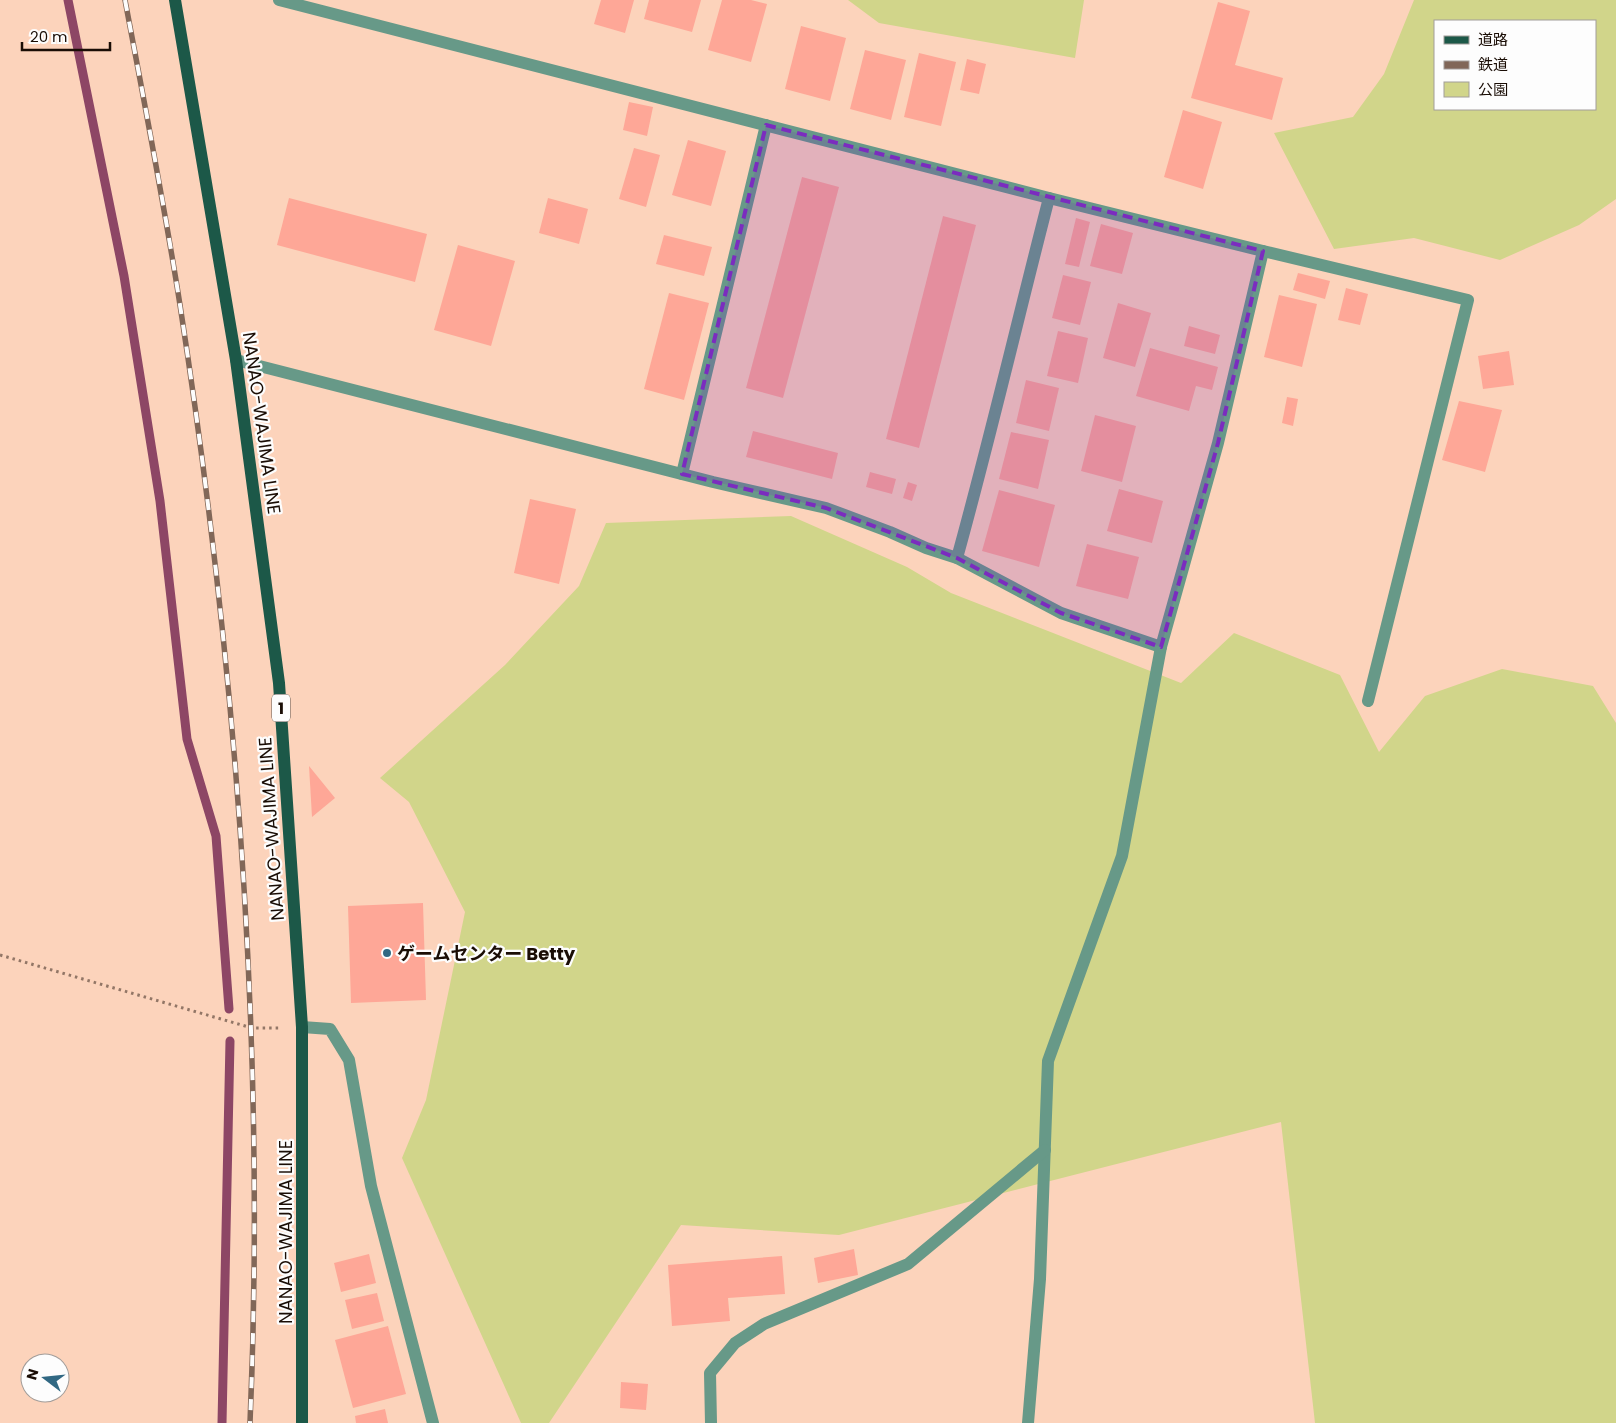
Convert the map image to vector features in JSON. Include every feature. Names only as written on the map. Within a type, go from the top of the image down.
[{"type":"main road","name":"NANAO-WAJIMA LINE","points":[[175,0],[236,360],[279,683],[302,1027],[302,1423]]},
{"type":"street","points":[[279,0],[1050,198],[1468,300],[1368,701]]},
{"type":"street","points":[[682,474],[766,125]]},
{"type":"street","points":[[957,558],[984,460],[1020,308],[1050,198]]},
{"type":"street","points":[[1028,1423],[1040,1279],[1048,1061],[1122,856],[1161,647],[1218,443],[1263,251]]},
{"type":"street","points":[[236,360],[682,474],[826,508],[926,548],[957,558],[1061,612],[1161,647]]},
{"type":"street","points":[[302,1027],[330,1029],[349,1060],[371,1186],[433,1423]]},
{"type":"street","points":[[711,1423],[710,1373],[736,1343],[764,1324],[908,1264],[1045,1150]]},
{"type":"path","points":[[0,955],[252,1028],[302,1027]]},
{"type":"highlighted area","points":[[766,125],[1263,251],[1218,443],[1161,647],[1061,613],[957,558],[826,508],[682,474]]},
{"type":"green space","points":[[848,0],[1084,0],[1075,58],[879,23]]},
{"type":"green space","points":[[1414,0],[1616,0],[1616,199],[1579,225],[1500,260],[1414,238],[1334,249],[1274,133],[1353,117],[1384,74]]},
{"type":"green space","points":[[791,516],[907,567],[951,593],[1181,683],[1234,633],[1340,675],[1379,752],[1425,696],[1502,669],[1593,686],[1616,723],[1616,1423],[1315,1423],[1281,1122],[839,1235],[681,1225],[549,1423],[521,1423],[402,1158],[426,1100],[465,912],[409,802],[380,778],[505,665],[579,586],[606,523]]},
{"type":"building","points":[[601,0],[634,0],[625,33],[594,24]]},
{"type":"building","points":[[649,0],[701,0],[692,32],[644,19]]},
{"type":"building","points":[[722,0],[751,0],[767,4],[751,62],[708,50]]},
{"type":"building","points":[[1218,2],[1250,11],[1235,65],[1283,78],[1272,120],[1191,98]]},
{"type":"building","points":[[801,26],[846,38],[830,101],[785,89]]},
{"type":"building","points":[[865,50],[906,60],[891,120],[850,109]]},
{"type":"building","points":[[919,53],[956,62],[941,126],[904,117]]},
{"type":"building","points":[[967,59],[986,64],[979,94],[960,90]]},
{"type":"building","points":[[629,102],[653,107],[647,136],[623,130]]},
{"type":"building","points":[[1183,110],[1222,122],[1203,189],[1164,177]]},
{"type":"building","points":[[688,140],[726,151],[711,206],[672,195]]},
{"type":"building","points":[[634,148],[660,155],[646,207],[619,199]]},
{"type":"building","points":[[802,177],[839,187],[783,398],[746,388]]},
{"type":"building","points":[[289,198],[427,234],[415,282],[277,245]]},
{"type":"building","points":[[548,198],[588,209],[579,244],[539,233]]},
{"type":"building","points":[[943,216],[976,225],[919,448],[886,439]]},
{"type":"building","points":[[1076,218],[1090,222],[1079,267],[1065,264]]},
{"type":"building","points":[[1101,224],[1133,233],[1122,274],[1090,266]]},
{"type":"building","points":[[664,235],[712,247],[704,276],[656,264]]},
{"type":"building","points":[[458,245],[515,261],[491,346],[434,330]]},
{"type":"building","points":[[1298,273],[1330,281],[1325,299],[1293,290]]},
{"type":"building","points":[[1063,275],[1091,282],[1080,325],[1052,318]]},
{"type":"building","points":[[1346,288],[1368,294],[1360,325],[1338,320]]},
{"type":"building","points":[[669,293],[709,303],[684,400],[644,389]]},
{"type":"building","points":[[1279,295],[1317,304],[1302,367],[1264,357]]},
{"type":"building","points":[[1118,303],[1151,313],[1135,367],[1103,358]]},
{"type":"building","points":[[1189,326],[1220,335],[1215,354],[1184,346]]},
{"type":"building","points":[[1058,331],[1088,338],[1078,383],[1047,376]]},
{"type":"building","points":[[1150,348],[1218,367],[1212,390],[1196,386],[1189,411],[1136,396]]},
{"type":"building","points":[[1509,351],[1514,385],[1483,389],[1478,356]]},
{"type":"building","points":[[1026,380],[1059,388],[1049,431],[1016,423]]},
{"type":"building","points":[[1287,397],[1298,399],[1293,426],[1282,423]]},
{"type":"building","points":[[1459,401],[1502,410],[1485,472],[1442,460]]},
{"type":"building","points":[[1095,415],[1136,426],[1122,482],[1081,471]]},
{"type":"building","points":[[753,431],[838,453],[832,479],[746,457]]},
{"type":"building","points":[[1011,432],[1049,440],[1038,489],[999,479]]},
{"type":"building","points":[[870,472],[896,479],[892,494],[866,487]]},
{"type":"building","points":[[908,482],[917,485],[912,501],[903,498]]},
{"type":"building","points":[[1119,489],[1163,501],[1152,543],[1107,531]]},
{"type":"building","points":[[999,490],[1055,505],[1039,567],[982,551]]},
{"type":"building","points":[[530,499],[576,509],[559,584],[514,573]]},
{"type":"building","points":[[1087,544],[1139,557],[1128,599],[1076,586]]},
{"type":"building","points":[[309,766],[335,798],[312,817]]},
{"type":"building","name":"ゲームセンター Betty","points":[[423,903],[426,1000],[351,1003],[348,906]]},
{"type":"building","points":[[854,1249],[858,1275],[818,1283],[814,1258]]},
{"type":"building","points":[[369,1254],[376,1283],[341,1292],[334,1263]]},
{"type":"building","points":[[782,1256],[785,1294],[728,1298],[730,1321],[672,1326],[668,1265]]},
{"type":"building","points":[[377,1293],[384,1321],[352,1329],[345,1300]]},
{"type":"building","points":[[388,1326],[406,1394],[353,1408],[335,1340]]},
{"type":"building","points":[[621,1382],[648,1384],[646,1410],[620,1408]]},
{"type":"building","points":[[385,1409],[388,1423],[356,1423],[355,1416]]},
{"type":"waterway","points":[[68,0],[124,276],[160,501],[187,739],[216,836],[229,1009]]},
{"type":"waterway","points":[[222,1423],[230,1041]]},
{"type":"railway","points":[[125,0],[161,190],[180,305],[200,443],[217,582],[231,722],[250,1002],[254,1143],[254,1283],[250,1423]]},
{"type":"place","name":"ゲームセンター Betty","points":[[387,953]]}]
